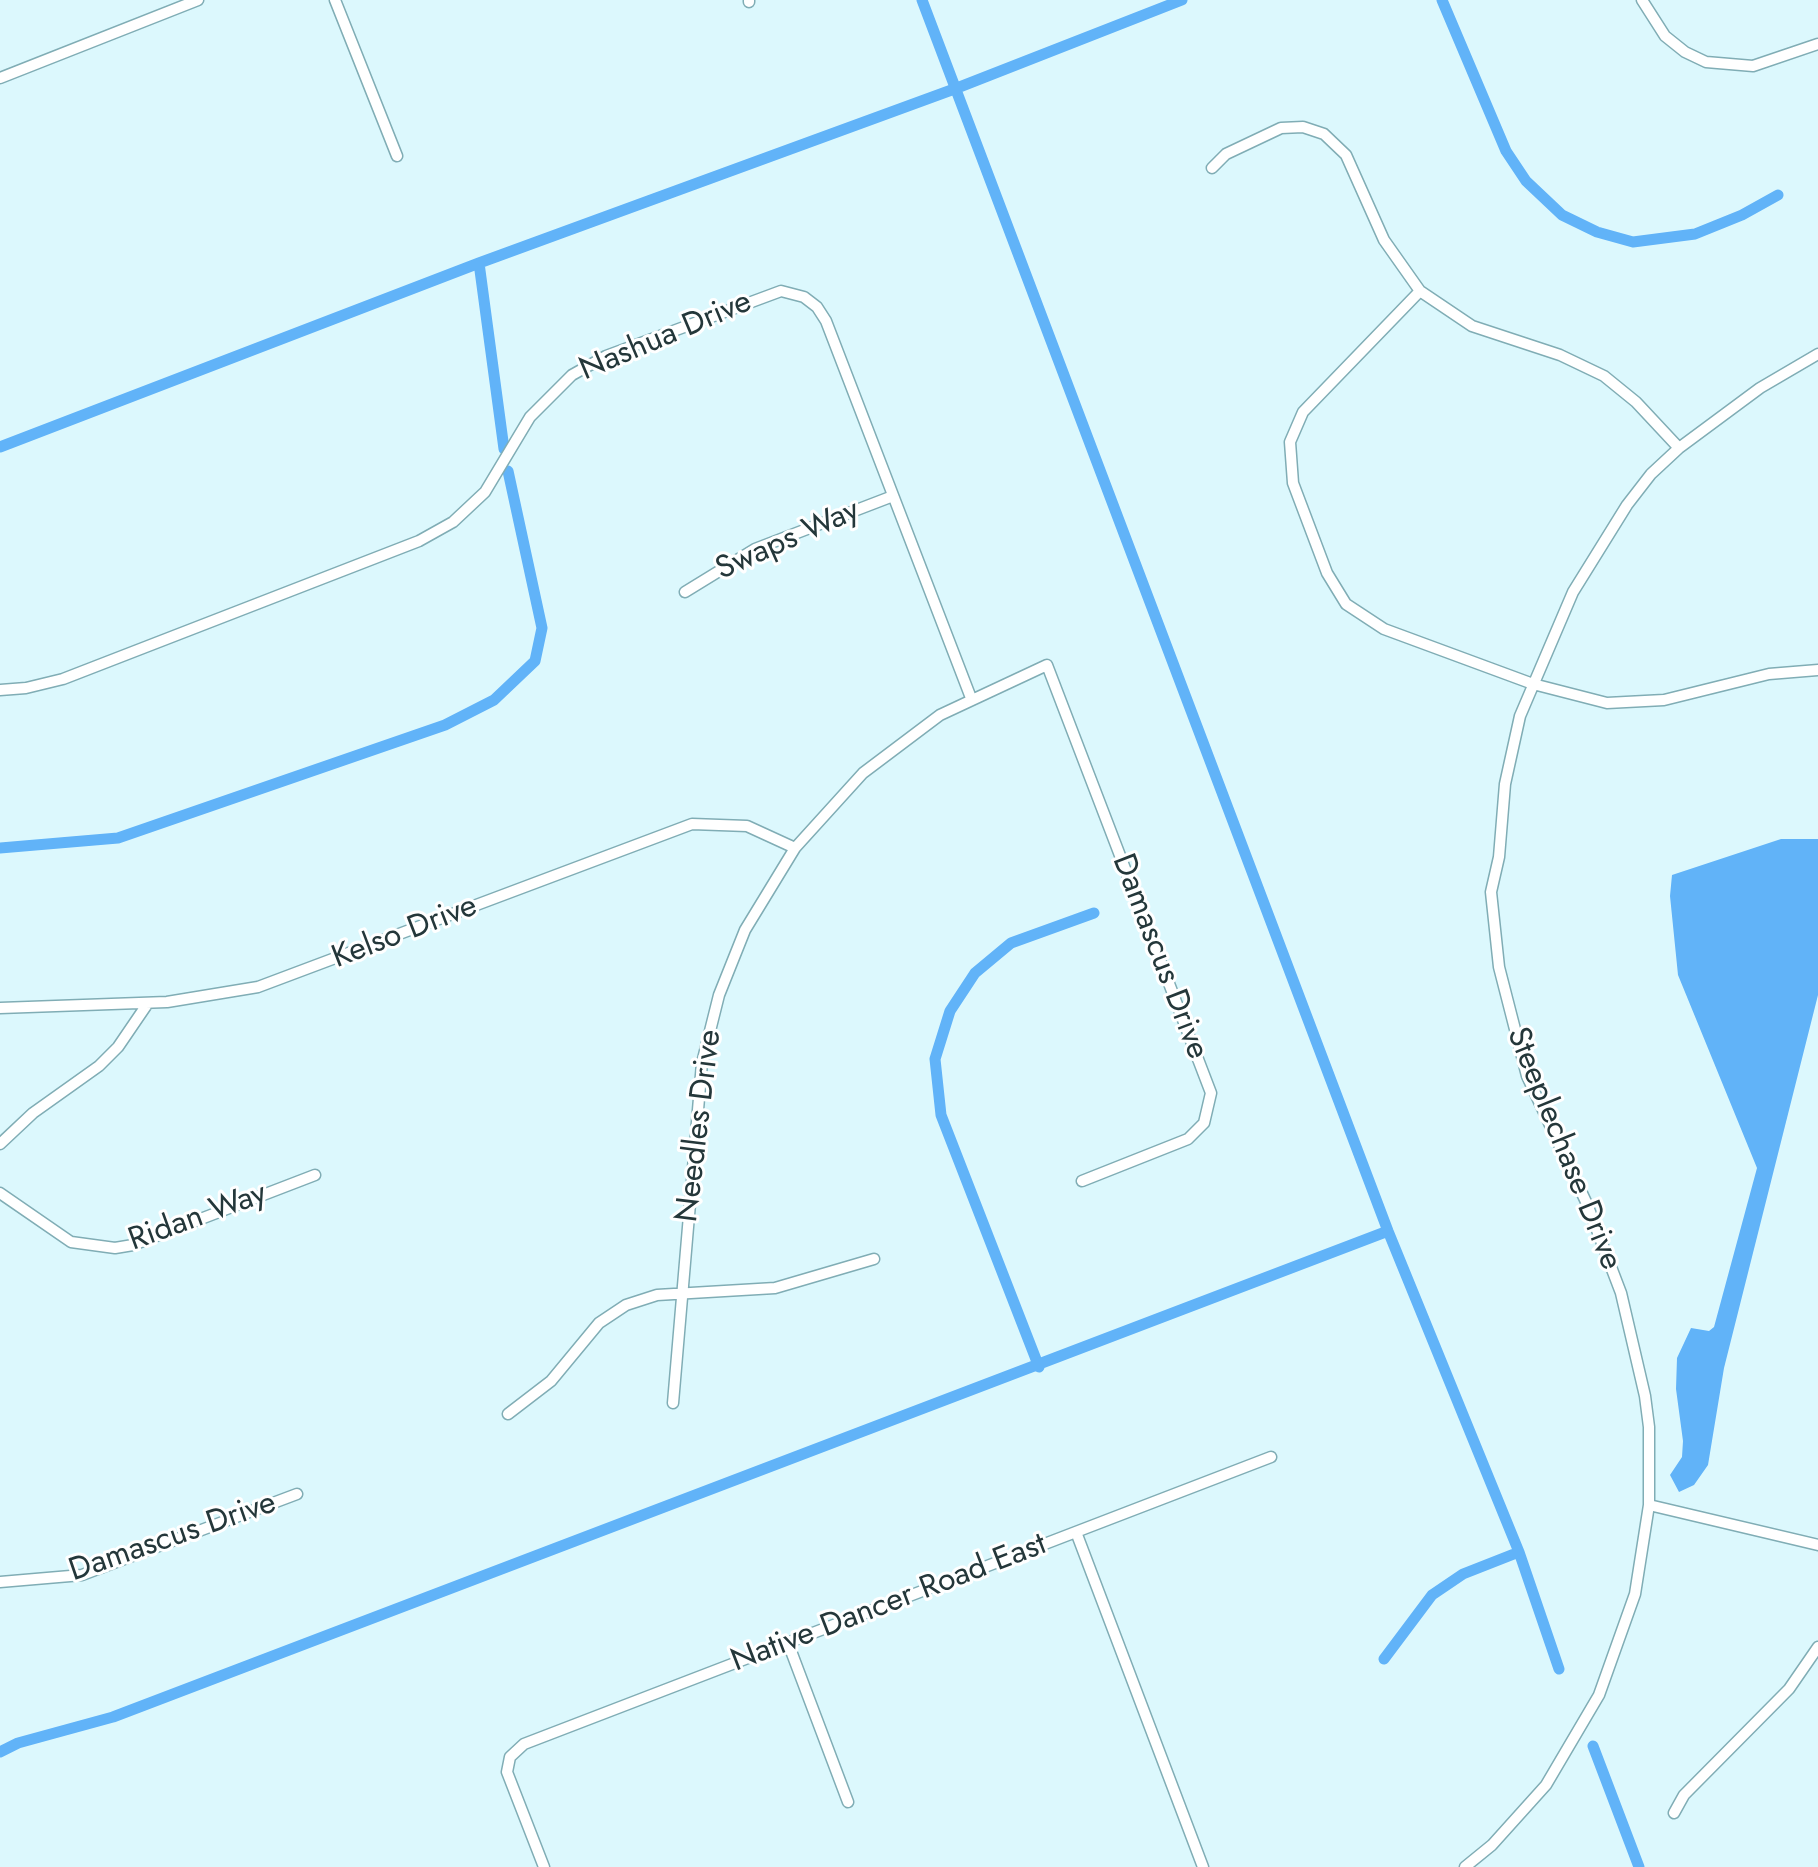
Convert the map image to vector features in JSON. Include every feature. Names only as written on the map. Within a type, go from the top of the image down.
[{"type":"street","points":[[0,78],[198,0]]},
{"type":"street","points":[[335,0],[397,156]]},
{"type":"street","points":[[1642,0],[1665,36],[1685,52],[1706,62],[1753,66],[1818,44]]},
{"type":"street","points":[[1212,168],[1226,154],[1281,128],[1303,127],[1324,134],[1346,155],[1392,254],[1420,291],[1472,326],[1560,355],[1604,376],[1636,402],[1679,448]]},
{"type":"street","points":[[1420,291],[1303,412],[1290,442],[1290,475],[1331,581],[1357,614],[1384,629],[1533,684],[1591,701],[1623,704],[1664,700],[1769,674],[1818,670]]},
{"type":"street","name":"Nashua Drive","points":[[0,690],[63,679],[419,541],[453,522],[485,492],[530,417],[572,375],[606,356],[773,292],[789,292],[804,297],[822,314],[971,698]]},
{"type":"street","name":"Steeplechase Drive","points":[[1465,1867],[1492,1845],[1546,1785],[1599,1695],[1635,1594],[1649,1505],[1649,1427],[1645,1396],[1621,1293],[1587,1204],[1527,1076],[1499,967],[1491,892],[1499,857],[1500,818],[1520,716],[1573,592],[1627,505],[1679,448],[1792,366],[1818,354]]},
{"type":"street","name":"Swaps Way","points":[[685,592],[755,549],[893,496]]},
{"type":"street","name":"Needles Drive","points":[[673,1403],[697,1098],[709,1029],[745,930],[795,848],[863,773],[911,735],[971,698],[1047,665]]},
{"type":"street","name":"Damascus Drive","points":[[1047,665],[1211,1093],[1204,1123],[1188,1139],[1082,1181]]},
{"type":"street","name":"Kelso Drive","points":[[0,1008],[148,1003],[225,995],[290,977],[692,824],[747,826],[795,848]]},
{"type":"street","points":[[0,1144],[33,1113],[99,1066],[126,1036],[148,1003]]},
{"type":"street","name":"Ridan Way","points":[[0,1193],[71,1242],[115,1248],[133,1245],[315,1175]]},
{"type":"street","points":[[508,1414],[551,1381],[588,1335],[612,1313],[641,1299],[775,1288],[835,1274],[874,1259]]},
{"type":"street","name":"Native Dancer Road East","points":[[544,1867],[507,1772],[510,1757],[524,1744],[1271,1457]]},
{"type":"street","name":"Damascus Drive","points":[[0,1582],[82,1575],[297,1494]]},
{"type":"street","points":[[1649,1505],[1818,1545]]},
{"type":"street","points":[[1076,1532],[1203,1867]]},
{"type":"street","points":[[788,1643],[848,1802]]},
{"type":"street","points":[[1674,1813],[1684,1795],[1789,1689],[1818,1647]]},
{"type":"water","points":[[1781,839],[1818,839],[1818,995],[1724,1368],[1708,1465],[1694,1485],[1679,1492],[1670,1475],[1682,1457],[1683,1441],[1676,1389],[1677,1358],[1691,1328],[1709,1331],[1714,1327],[1757,1168],[1678,975],[1670,896],[1672,875]]},
{"type":"waterway","points":[[922,0],[1388,1231],[1519,1552],[1559,1669]]},
{"type":"waterway","points":[[0,447],[479,263],[957,88],[1182,0]]},
{"type":"waterway","points":[[1442,0],[1506,151],[1526,181],[1562,215],[1597,232],[1633,242],[1695,234],[1742,215],[1778,195]]},
{"type":"waterway","points":[[479,263],[504,449]]},
{"type":"waterway","points":[[0,848],[118,838],[445,725],[494,700],[535,661],[542,628],[508,471]]},
{"type":"waterway","points":[[1039,1367],[941,1115],[935,1059],[950,1011],[975,973],[1011,943],[1094,913]]},
{"type":"waterway","points":[[0,1752],[18,1743],[113,1717],[1388,1231]]},
{"type":"waterway","points":[[1384,1659],[1432,1595],[1463,1574],[1519,1552]]},
{"type":"waterway","points":[[1593,1746],[1639,1867]]}]
